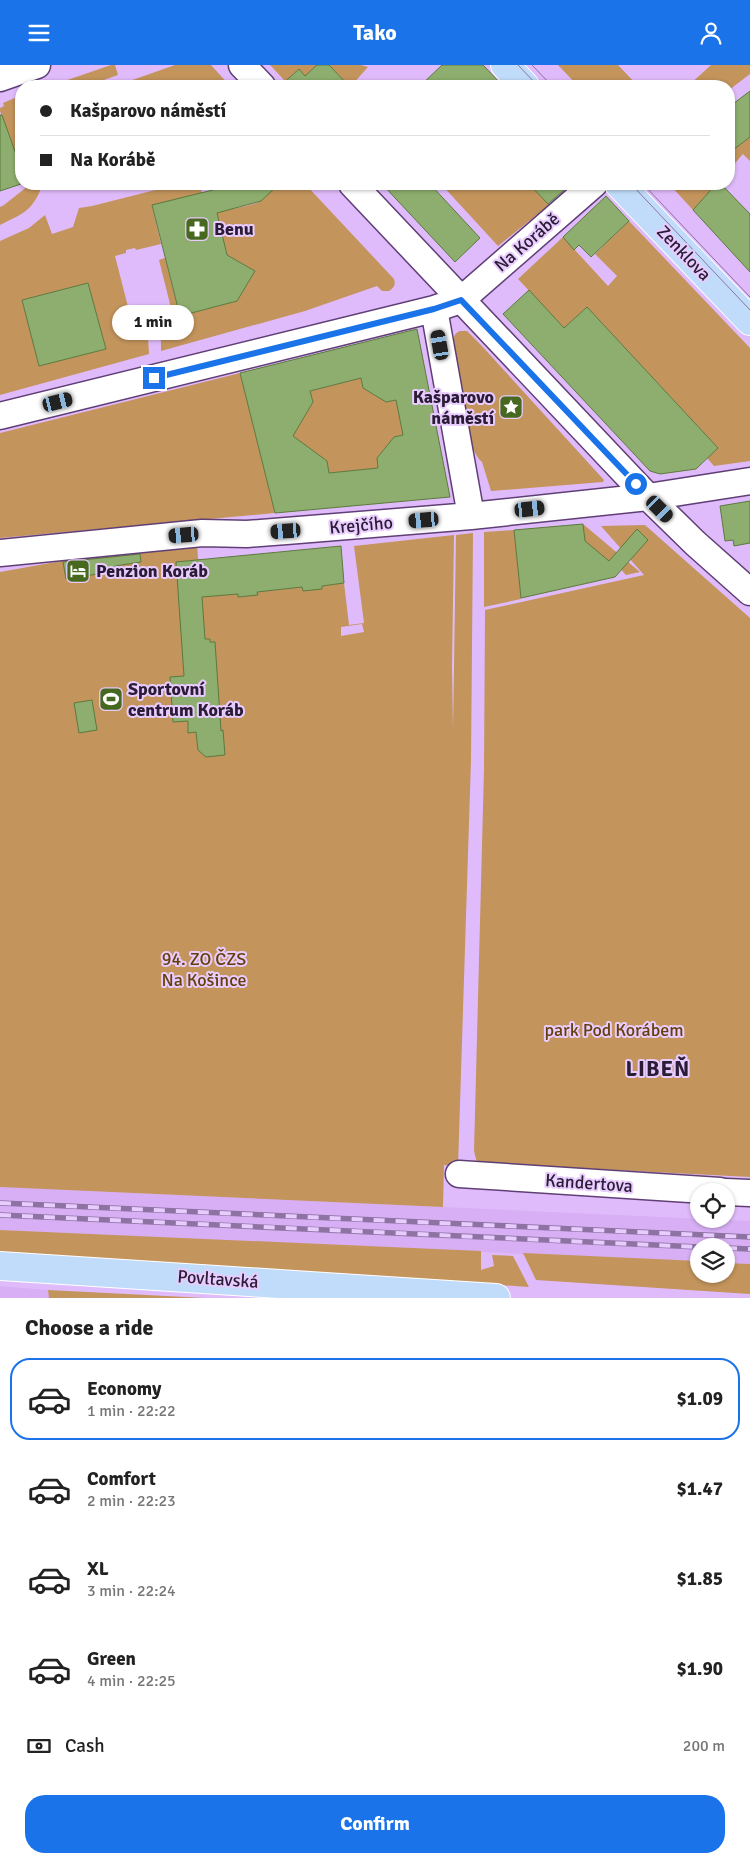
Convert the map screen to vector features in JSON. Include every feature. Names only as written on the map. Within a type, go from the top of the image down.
[{"type":"main road","points":[[505,65],[519,80]]},
{"type":"main road","name":"Zenklova","points":[[624,190],[750,321]]},
{"type":"main road","name":"Povltavská","points":[[0,1265],[496,1298]]},
{"type":"street","points":[[0,78],[37,65]]},
{"type":"street","points":[[242,65],[256,80]]},
{"type":"street","points":[[358,190],[648,497],[695,543],[750,592]]},
{"type":"street","name":"Na Korábě","points":[[461,300],[587,190]]},
{"type":"street","points":[[0,416],[434,309],[461,300]]},
{"type":"street","points":[[434,309],[470,516]]},
{"type":"street","name":"Krejčího","points":[[0,553],[202,533],[247,534],[470,516],[648,497],[750,481]]},
{"type":"street","name":"Kandertova","points":[[459,1174],[690,1189]]},
{"type":"street","points":[[735,1192],[750,1193]]},
{"type":"shaded area","points":[[0,1187],[690,1218],[690,1228],[735,1228],[735,1220],[750,1221],[750,1264],[735,1263],[735,1238],[690,1238],[690,1262],[0,1230]]},
{"type":"shaded area","points":[[0,1286],[48,1290],[49,1298],[0,1298]]},
{"type":"green space","points":[[111,65],[115,65],[118,75],[104,80],[67,80]]},
{"type":"green space","points":[[175,65],[211,65],[225,80],[132,80]]},
{"type":"green space","points":[[270,65],[317,65],[305,76],[299,69],[284,80]]},
{"type":"green space","points":[[329,65],[361,65],[368,67],[356,80],[343,80]]},
{"type":"green space","points":[[558,65],[618,65],[632,80],[572,80]]},
{"type":"green space","points":[[711,65],[750,65],[750,74],[735,85],[735,80],[695,80]]},
{"type":"green space","points":[[15,98],[15,152],[0,111],[0,108],[4,106],[3,103]]},
{"type":"green space","points":[[750,137],[750,161],[743,154],[735,163],[735,148]]},
{"type":"green space","points":[[23,190],[40,190],[27,210],[0,225],[0,207]]},
{"type":"green space","points":[[155,190],[201,190],[202,193],[152,206],[161,244],[136,250],[135,248],[126,250],[126,253],[115,256],[136,338],[146,336],[148,338],[149,354],[0,395],[0,241],[29,228],[45,215],[52,234],[73,227],[79,208]],"holes":[[[88,283],[106,349],[39,366],[22,300]]]},
{"type":"green space","points":[[311,190],[394,279],[393,287],[389,291],[382,291],[377,286],[305,311],[161,351],[162,335],[166,331],[176,328],[159,260],[165,258],[180,316],[237,301],[255,271],[227,255],[215,207],[231,203],[233,209],[257,203],[270,191]]},
{"type":"green space","points":[[447,190],[535,190],[549,205],[498,246]]},
{"type":"green space","points":[[675,190],[711,190],[693,210]]},
{"type":"green space","points":[[629,221],[750,348],[750,461],[714,466],[707,458],[718,448],[587,307],[564,328],[518,279],[563,237],[608,286],[617,276],[595,254]]},
{"type":"green space","points":[[460,331],[467,331],[481,345],[604,480],[603,482],[491,491],[482,462],[470,441],[458,389],[450,345],[455,345],[454,337]]},
{"type":"green space","points":[[240,373],[275,513],[0,538],[0,433]]},
{"type":"green space","points":[[361,378],[363,388],[386,402],[396,400],[403,435],[394,437],[377,458],[378,468],[329,473],[327,461],[306,446],[293,448],[288,428],[299,426],[313,402],[310,391]]},
{"type":"green space","points":[[583,524],[640,572],[626,575],[611,559],[609,561],[585,546]]},
{"type":"green space","name":"park Pod Korábem","points":[[645,525],[750,618],[750,1177],[477,1163],[474,1151],[484,769],[485,610],[644,575],[601,526]]},
{"type":"green space","points":[[514,530],[521,599],[484,607],[484,532]]},
{"type":"green space","name":"94. ZO ČZS Na Košince","points":[[473,533],[471,760],[458,1167],[444,1165],[443,1207],[0,1187],[0,572],[139,547],[197,543],[198,559],[238,594],[239,597],[257,595],[257,592],[302,587],[303,591],[344,583],[349,625],[364,623],[354,546],[454,535],[453,731],[456,535]],"holes":[[[362,624],[364,632],[341,636],[341,627]]]},
{"type":"green space","points":[[0,1230],[481,1251],[481,1270],[494,1266],[492,1255],[513,1256],[529,1287],[0,1252]]},
{"type":"green space","points":[[523,1253],[690,1261],[690,1283],[735,1283],[735,1263],[750,1264],[750,1294],[536,1280]]},
{"type":"green space","points":[[48,1290],[205,1298],[49,1298]]},
{"type":"building","points":[[317,65],[329,65],[343,80],[287,80],[299,69],[305,76]]},
{"type":"building","points":[[442,65],[483,65],[497,80],[426,80]]},
{"type":"building","points":[[750,91],[750,137],[735,148],[735,102]]},
{"type":"building","points":[[0,115],[2,115],[15,151],[15,186],[0,191]]},
{"type":"building","points":[[213,190],[273,190],[261,201],[217,213],[227,255],[255,271],[237,301],[180,316],[152,205]]},
{"type":"building","points":[[388,190],[436,190],[480,238],[455,262]]},
{"type":"building","points":[[535,190],[564,190],[548,204]]},
{"type":"building","points":[[711,190],[727,190],[750,214],[750,272],[693,210]]},
{"type":"building","points":[[606,196],[629,221],[591,257],[579,245],[574,250],[563,237]]},
{"type":"building","points":[[88,283],[106,349],[39,366],[22,300]]},
{"type":"building","points":[[529,290],[564,328],[587,307],[718,448],[696,469],[660,474],[650,471],[503,314]]},
{"type":"building","points":[[417,329],[450,497],[275,513],[240,373]],"holes":[[[361,378],[363,388],[386,402],[396,400],[403,435],[394,437],[377,458],[378,468],[329,473],[327,461],[293,436],[313,402],[310,391]]]},
{"type":"building","points":[[750,501],[750,543],[734,546],[733,540],[725,541],[720,506]]},
{"type":"building","points":[[583,524],[585,541],[609,561],[637,529],[648,540],[615,577],[521,598],[514,530]]},
{"type":"building","points":[[341,546],[344,583],[322,586],[322,589],[303,591],[302,587],[257,592],[258,595],[238,597],[238,594],[202,597],[205,639],[215,642],[221,731],[223,730],[225,755],[206,757],[198,750],[196,732],[188,733],[188,721],[173,722],[170,677],[184,676],[176,562]]},
{"type":"building","points":[[140,554],[141,562],[115,566],[116,571],[66,579],[63,562]]},
{"type":"building","points":[[92,700],[97,730],[79,733],[74,703]]},
{"type":"tram line","points":[[518,65],[532,80]]},
{"type":"tram line","points":[[532,65],[546,80]]},
{"type":"tram line","points":[[637,190],[750,310]]},
{"type":"tram line","points":[[649,190],[750,297]]},
{"type":"railway","points":[[0,1203],[750,1237]]},
{"type":"railway","points":[[0,1215],[690,1247]]},
{"type":"railway","points":[[735,1248],[750,1249]]},
{"type":"place","name":"Benu","points":[[197,229]]},
{"type":"place","name":"Kašparovo náměstí","points":[[511,407]]},
{"type":"place","name":"Penzion Koráb","points":[[78,571]]},
{"type":"place","name":"Sportovní centrum Koráb","points":[[111,699]]},
{"type":"district","name":"LIBEŇ","points":[[658,1068]]},
{"type":"route","points":[[154,378],[434,309],[461,300],[636,484]]}]
